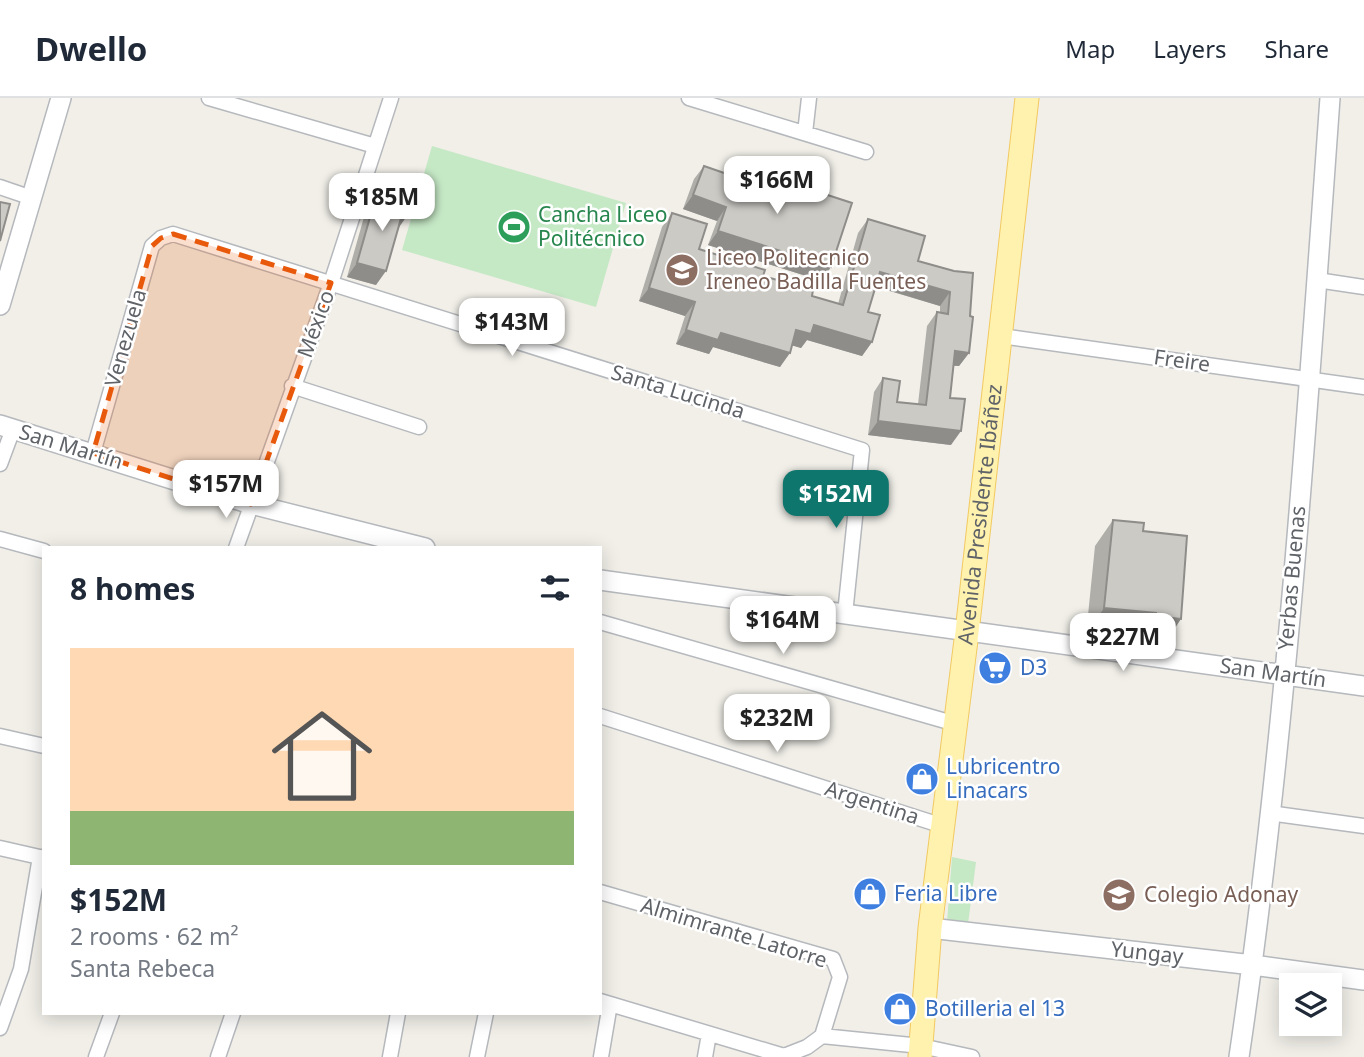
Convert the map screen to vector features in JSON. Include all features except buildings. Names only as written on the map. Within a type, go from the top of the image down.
[{"type":"main road","name":"Avenida Presidente Ibáñez","points":[[920,1052],[930,928],[967,632],[1027,98]]},
{"type":"street","points":[[0,305],[4,274],[32,198],[61,98]]},
{"type":"street","points":[[209,98],[375,146]]},
{"type":"street","name":"México","points":[[237,546],[331,283],[391,98]]},
{"type":"street","points":[[689,98],[866,152]]},
{"type":"street","points":[[805,133],[810,98]]},
{"type":"street","name":"Yerbas Buenas","points":[[1239,1057],[1253,965],[1284,675],[1310,379],[1330,98]]},
{"type":"street","points":[[0,187],[32,198]]},
{"type":"street","name":"Santa Lucinda","points":[[173,234],[862,450],[845,614]]},
{"type":"street","name":"Venezuela","points":[[93,453],[152,246],[161,237],[173,234]]},
{"type":"street","points":[[1317,280],[1364,287]]},
{"type":"street","name":"Freire","points":[[1001,336],[1364,387]]},
{"type":"street","points":[[292,386],[419,427]]},
{"type":"street","points":[[0,464],[7,427]]},
{"type":"street","name":"San Martín","points":[[7,427],[251,504],[417,546]]},
{"type":"street","points":[[0,539],[42,550]]},
{"type":"street","name":"San Martín","points":[[602,580],[1364,686]]},
{"type":"street","points":[[602,623],[956,724]]},
{"type":"street","name":"Argentina","points":[[602,717],[943,826]]},
{"type":"street","points":[[0,736],[42,746]]},
{"type":"street","points":[[1269,813],[1364,826]]},
{"type":"street","points":[[0,848],[42,858],[20,969],[3,1011],[0,1028]]},
{"type":"street","name":"Almimrante Latorre","points":[[602,893],[833,959],[840,977],[822,1036]]},
{"type":"street","name":"Yungay","points":[[930,928],[1364,980]]},
{"type":"street","points":[[601,1057],[605,1002],[785,1056],[807,1047],[822,1036],[920,1052],[972,1057]]},
{"type":"street","points":[[96,1057],[111,1015]]},
{"type":"street","points":[[218,1057],[232,1015]]},
{"type":"street","points":[[390,1057],[398,1015]]},
{"type":"street","points":[[477,1057],[486,1015]]},
{"type":"street","points":[[705,1057],[709,1034]]},
{"type":"highlighted area","points":[[173,234],[331,283],[251,504],[93,453],[152,246],[161,238]]},
{"type":"green space","name":"Cancha Liceo Politécnico","points":[[432,146],[626,203],[596,307],[402,250]]},
{"type":"green space","points":[[952,857],[976,862],[968,924],[947,922]]},
{"type":"place","name":"Cancha Liceo Politécnico","points":[[514,227]]},
{"type":"place","name":"Liceo Politecnico Ireneo Badilla Fuentes","points":[[682,270]]},
{"type":"place","name":"D3","points":[[995,668]]},
{"type":"place","name":"Lubricentro Linacars","points":[[922,779]]},
{"type":"place","name":"Feria Libre","points":[[870,894]]},
{"type":"place","name":"Colegio Adonay","points":[[1119,895]]},
{"type":"place","name":"Botilleria el 13","points":[[900,1009]]}]
